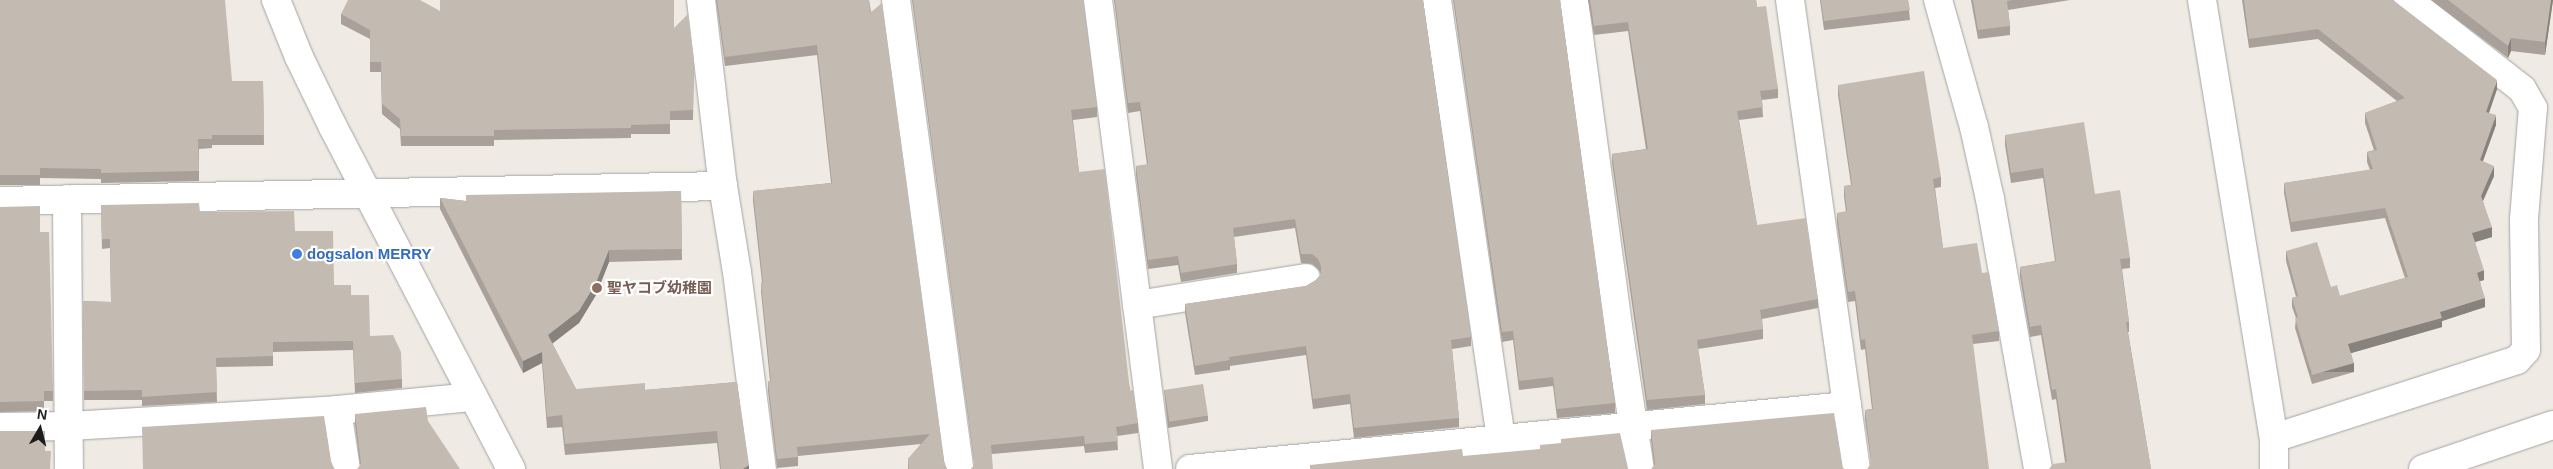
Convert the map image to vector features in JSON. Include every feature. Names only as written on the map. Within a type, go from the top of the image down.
[{"type":"street","points":[[276,0],[299,57],[367,194],[511,469]]},
{"type":"street","points":[[701,0],[723,186],[762,469]]},
{"type":"street","points":[[896,0],[959,469]]},
{"type":"street","points":[[1098,0],[1158,469]]},
{"type":"street","points":[[1438,0],[1501,441]]},
{"type":"street","points":[[1574,0],[1618,330],[1640,469]]},
{"type":"street","points":[[1790,0],[1856,469]]},
{"type":"street","points":[[1938,0],[1974,127],[1988,190],[2038,469]]},
{"type":"street","points":[[2202,0],[2274,438],[2274,469]]},
{"type":"street","points":[[2274,438],[2517,360],[2526,350],[2524,219],[2533,108],[2522,89],[2408,0]]},
{"type":"street","points":[[0,201],[723,186]]},
{"type":"street","points":[[66,199],[69,469]]},
{"type":"street","points":[[1137,305],[1306,278]]},
{"type":"street","points":[[0,427],[70,426],[338,410],[473,397]]},
{"type":"street","points":[[1190,469],[1501,441],[1848,406]]},
{"type":"street","points":[[338,410],[346,469]]},
{"type":"street","points":[[2423,469],[2553,425]]},
{"type":"building","points":[[0,0],[225,0],[232,81],[263,81],[264,135],[212,135],[212,139],[198,139],[199,171],[101,173],[101,169],[40,168],[40,175],[0,175]]},
{"type":"building","points":[[348,0],[420,0],[440,11],[440,0],[674,0],[674,28],[688,14],[694,60],[693,110],[670,111],[670,124],[631,125],[631,128],[494,130],[494,136],[401,136],[400,119],[382,104],[381,62],[370,62],[370,30],[341,14]]},
{"type":"building","points":[[717,0],[869,0],[870,13],[882,3],[944,462],[947,469],[909,469],[908,459],[930,434],[797,447],[798,457],[777,459],[768,381],[771,381],[753,191],[832,183],[817,45],[725,57]]},
{"type":"building","points":[[913,0],[1083,0],[1097,107],[1071,110],[1079,172],[1105,169],[1130,391],[1133,390],[1138,423],[1116,427],[1118,441],[1085,444],[1084,436],[991,445],[993,469],[971,469],[974,465],[974,458]]},
{"type":"building","points":[[1115,0],[1423,0],[1471,337],[1451,340],[1459,418],[1354,428],[1350,394],[1313,399],[1306,346],[1229,357],[1230,360],[1195,366],[1185,304],[1306,286],[1316,280],[1321,274],[1321,266],[1318,259],[1312,254],[1301,254],[1295,219],[1233,228],[1237,264],[1181,273],[1178,256],[1148,260],[1136,166],[1148,164],[1140,102],[1128,103]]},
{"type":"building","points":[[1454,0],[1560,0],[1615,403],[1557,409],[1553,377],[1519,381],[1513,331],[1502,332]]},
{"type":"building","points":[[1590,0],[1756,0],[1757,7],[1766,6],[1778,89],[1760,91],[1763,107],[1737,111],[1757,225],[1806,218],[1818,299],[1760,310],[1763,329],[1697,340],[1705,395],[1647,400],[1612,154],[1648,149],[1628,22],[1594,26]]},
{"type":"building","points":[[1821,0],[1908,0],[1910,10],[1824,21]]},
{"type":"building","points":[[1973,0],[2012,0],[2007,1],[2010,26],[1978,30]]},
{"type":"building","points":[[2244,0],[2393,0],[2497,80],[2486,112],[2496,115],[2480,160],[2494,166],[2481,196],[2492,227],[2472,233],[2484,270],[2477,273],[2485,298],[2440,312],[2442,318],[2348,344],[2354,363],[2312,375],[2295,318],[2298,317],[2292,298],[2298,296],[2286,251],[2317,242],[2331,287],[2337,285],[2340,296],[2408,277],[2385,208],[2291,222],[2284,183],[2373,169],[2367,152],[2377,150],[2365,113],[2405,98],[2318,29],[2249,39]]},
{"type":"building","points":[[2448,0],[2551,0],[2545,42],[2511,38],[2508,46]]},
{"type":"building","points":[[1924,71],[1941,177],[1933,179],[1943,248],[1977,243],[1982,273],[1989,272],[1999,331],[1972,335],[1989,469],[1867,469],[1870,465],[1871,457],[1865,410],[1873,409],[1865,339],[1861,340],[1855,291],[1848,292],[1837,213],[1847,211],[1844,186],[1852,185],[1838,85]]},
{"type":"building","points":[[2084,122],[2095,194],[2120,190],[2130,258],[2120,259],[2129,322],[2126,322],[2151,469],[2049,469],[2053,464],[2067,462],[2056,389],[2052,390],[2041,325],[2030,327],[2020,267],[2056,261],[2043,168],[2011,173],[2005,135]]},
{"type":"building","points":[[681,191],[682,249],[609,250],[596,283],[579,311],[548,335],[576,389],[645,383],[645,390],[737,382],[749,465],[743,469],[721,469],[717,431],[565,444],[562,415],[547,417],[542,352],[523,361],[440,198],[466,201],[466,195]]},
{"type":"building","points":[[199,203],[200,212],[294,211],[295,231],[333,231],[334,285],[351,285],[351,295],[369,295],[370,336],[393,335],[401,352],[402,379],[355,383],[353,341],[273,342],[273,356],[216,358],[217,392],[142,397],[142,390],[84,391],[83,301],[111,302],[110,239],[102,239],[101,205]]},
{"type":"building","points":[[40,206],[40,232],[49,232],[53,391],[44,391],[44,401],[0,402],[0,207]]},
{"type":"building","points":[[1203,384],[1208,416],[1169,422],[1164,390]]},
{"type":"building","points":[[426,407],[428,421],[460,469],[357,469],[361,464],[355,414]]},
{"type":"building","points":[[1834,413],[1843,468],[1845,469],[1651,469],[1655,464],[1651,430]]},
{"type":"building","points":[[324,416],[331,461],[335,469],[143,469],[142,427]]},
{"type":"building","points":[[0,431],[45,431],[45,451],[51,451],[50,469],[0,469]]},
{"type":"building","points":[[1620,433],[1628,469],[1310,469],[1310,465],[1462,449],[1463,456],[1540,449],[1540,445],[1561,443],[1561,439]]},
{"type":"place","name":"dogsalon MERRY","points":[[297,254]]},
{"type":"place","name":"聖ヤコブ幼稚園","points":[[597,288]]}]
